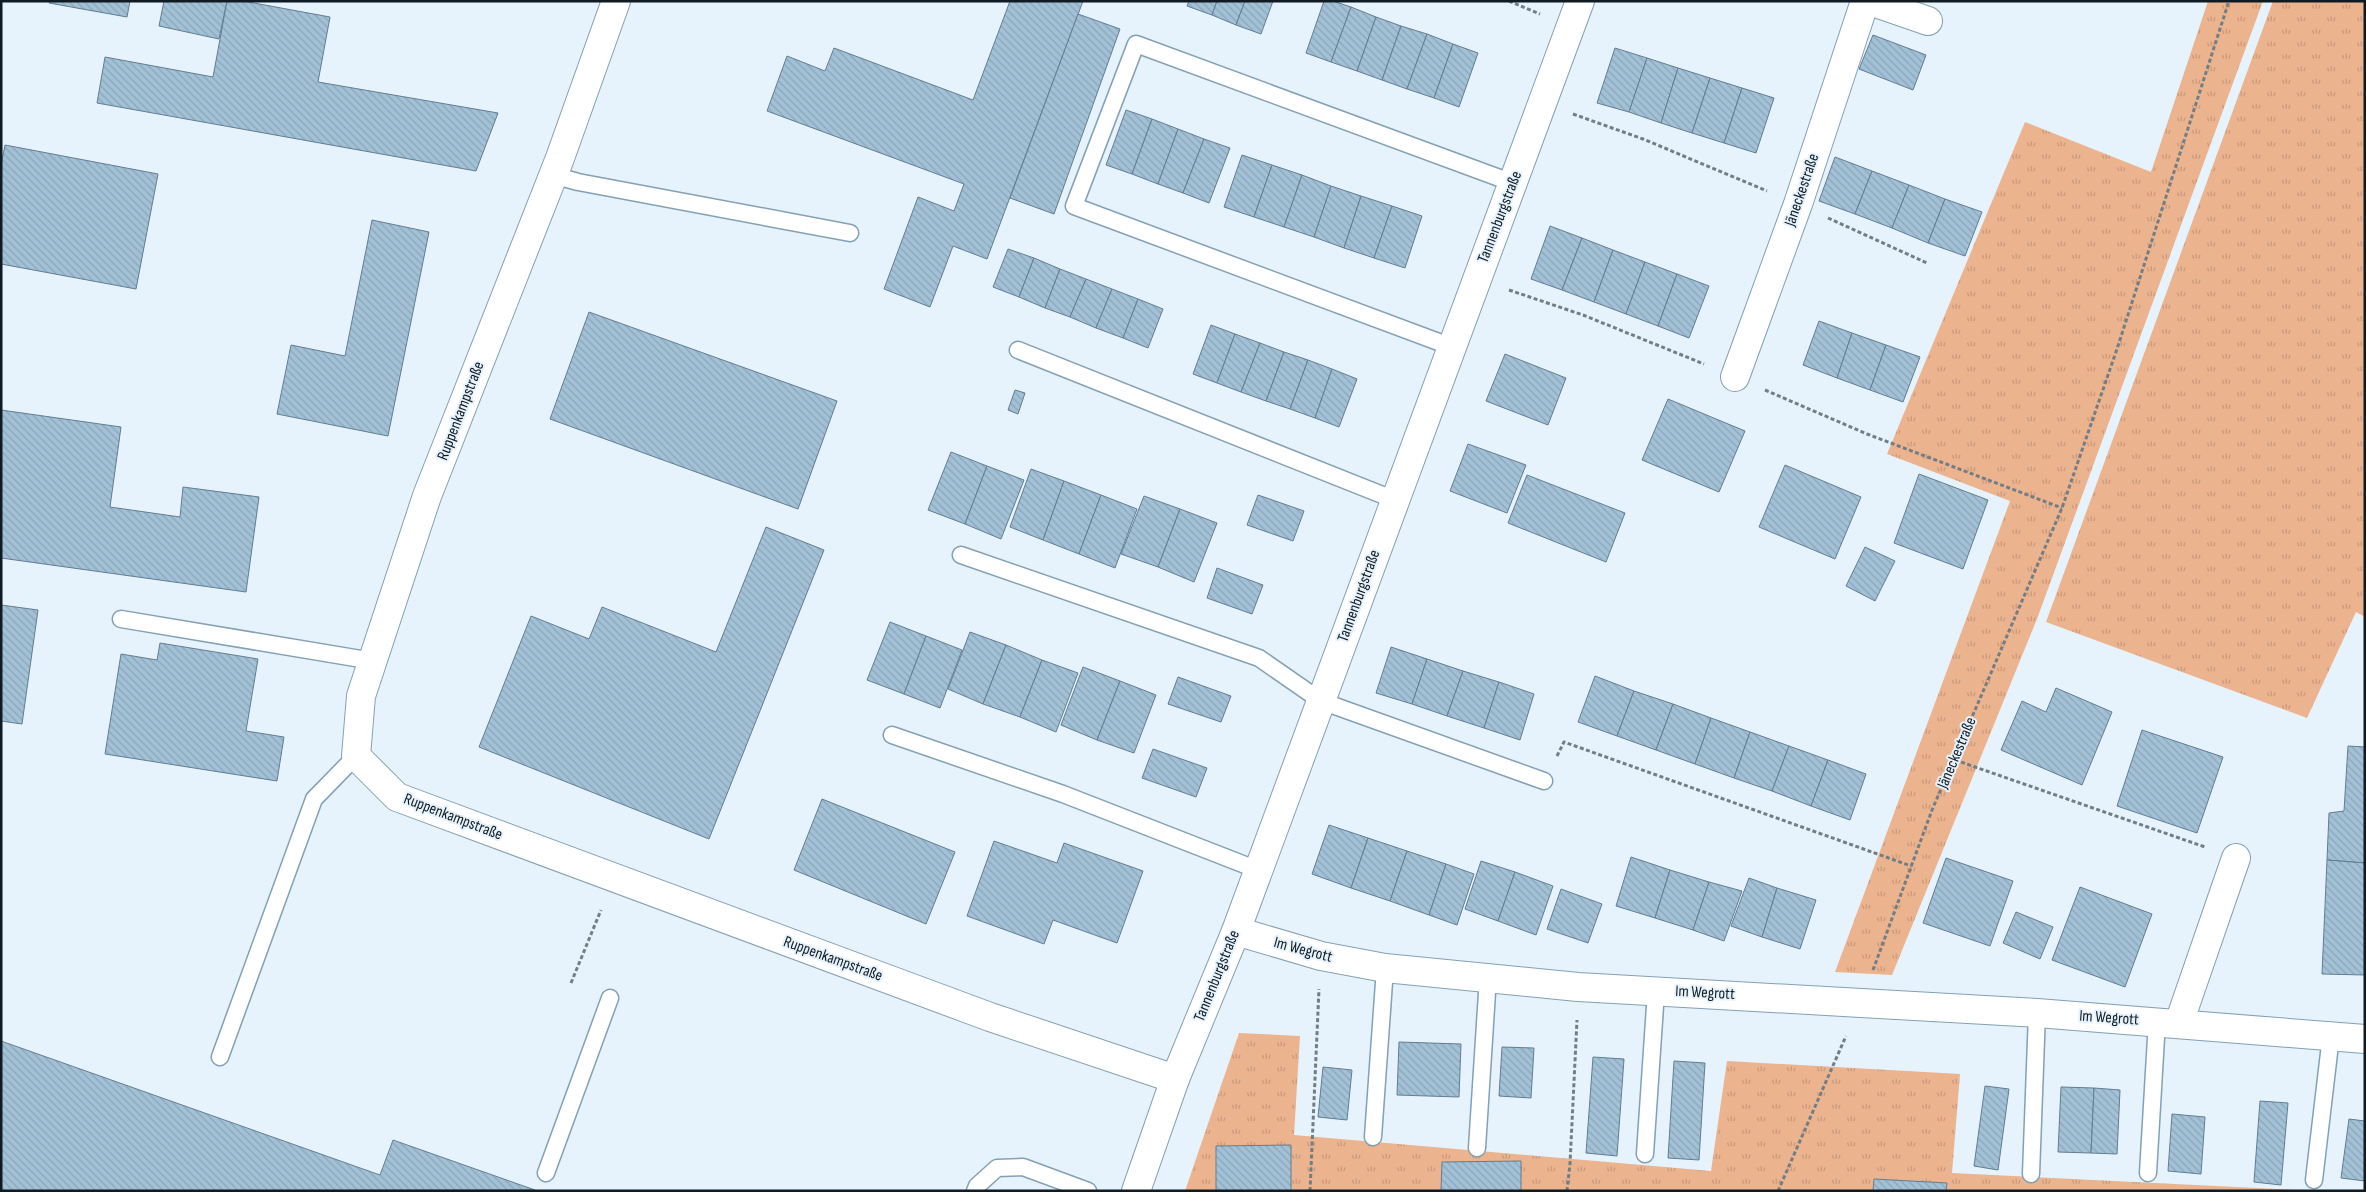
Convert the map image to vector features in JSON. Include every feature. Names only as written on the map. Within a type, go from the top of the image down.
[{"type":"street","name":"Ruppenkampstraße","points":[[616,1],[554,175],[427,496],[361,696],[356,756],[397,796],[990,1017],[1175,1079]]},
{"type":"street","name":"Tannenburgstraße","points":[[1136,1191],[1175,1079],[1236,931],[1580,1]]},
{"type":"street","name":"Jäneckestraße","points":[[1735,377],[1798,204],[1865,1]]},
{"type":"street","points":[[1870,1],[1928,21]]},
{"type":"street","points":[[2168,1022],[2236,858]]},
{"type":"street","name":"Im Wegrott","points":[[1236,931],[1321,956],[1385,968],[1578,987],[2037,1013],[2365,1039]]},
{"type":"lane","points":[[1452,347],[1074,206],[1136,44],[1513,183]]},
{"type":"lane","points":[[554,175],[578,182],[850,234]]},
{"type":"lane","points":[[1018,350],[1395,500]]},
{"type":"lane","points":[[961,555],[1259,658],[1320,701],[1544,781]]},
{"type":"lane","points":[[121,619],[373,661]]},
{"type":"lane","points":[[892,735],[1063,794],[1258,870]]},
{"type":"lane","points":[[220,1057],[314,799],[356,756]]},
{"type":"lane","points":[[1374,1137],[1385,968]]},
{"type":"lane","points":[[1477,1148],[1488,977]]},
{"type":"lane","points":[[1645,1154],[1656,991]]},
{"type":"lane","points":[[546,1173],[610,998]]},
{"type":"lane","points":[[2031,1174],[2037,1013]]},
{"type":"lane","points":[[2148,1173],[2168,1022]]},
{"type":"lane","points":[[2314,1180],[2331,1036]]},
{"type":"lane","points":[[975,1191],[977,1186],[997,1168],[1023,1167],[1088,1191]]},
{"type":"path","name":"Jäneckestraße","points":[[1778,1191],[1861,1002],[1911,866],[2062,508],[2117,349],[2229,1]]},
{"type":"path","points":[[1542,104],[1643,139],[1798,204],[1927,263]]},
{"type":"path","points":[[1477,279],[1583,315],[1735,377],[1867,434],[2062,508]]},
{"type":"path","points":[[1544,781],[1564,742],[1911,866]]},
{"type":"path","points":[[1955,760],[2236,858]]},
{"type":"path","points":[[571,983],[614,878]]},
{"type":"path","points":[[1310,1191],[1321,956]]},
{"type":"path","points":[[1567,1191],[1570,1164],[1578,987]]},
{"type":"green space","points":[[2208,1],[2263,1],[2037,619],[1892,975],[1835,972],[2010,501],[1887,454],[2025,122],[2151,172]]},
{"type":"green space","points":[[2273,1],[2365,1],[2365,617],[2356,612],[2307,718],[2046,622]]},
{"type":"green space","points":[[1239,1033],[1300,1036],[1294,1135],[1711,1171],[1727,1061],[1960,1074],[1952,1173],[2317,1191],[1185,1191]]},
{"type":"building","points":[[50,1],[130,1],[127,17],[49,3]]},
{"type":"building","points":[[164,1],[227,1],[219,39],[159,26]]},
{"type":"building","points":[[227,1],[243,1],[330,17],[318,82],[498,113],[476,171],[97,103],[105,57],[213,77]]},
{"type":"building","points":[[1010,1],[1083,1],[987,259],[953,246],[930,307],[884,289],[918,197],[954,211],[964,184],[767,111],[787,56],[825,71],[834,48],[973,100]]},
{"type":"building","points":[[1189,1],[1217,1],[1212,15],[1187,6]]},
{"type":"building","points":[[1217,1],[1245,1],[1236,25],[1212,15]]},
{"type":"building","points":[[1245,1],[1273,1],[1261,34],[1236,25]]},
{"type":"building","points":[[1324,1],[1333,1],[1351,7],[1331,62],[1306,53]]},
{"type":"building","points":[[1351,7],[1376,17],[1357,71],[1331,62]]},
{"type":"building","points":[[1078,14],[1120,29],[1054,214],[1010,198]]},
{"type":"building","points":[[1376,17],[1401,26],[1382,80],[1357,71]]},
{"type":"building","points":[[1401,26],[1427,34],[1407,89],[1382,80]]},
{"type":"building","points":[[1427,34],[1453,44],[1434,98],[1407,89]]},
{"type":"building","points":[[1873,35],[1926,55],[1913,90],[1859,69]]},
{"type":"building","points":[[1453,44],[1478,53],[1459,107],[1434,98]]},
{"type":"building","points":[[1615,48],[1647,58],[1629,112],[1597,103]]},
{"type":"building","points":[[1647,58],[1678,68],[1661,123],[1629,112]]},
{"type":"building","points":[[1678,68],[1710,78],[1692,133],[1661,123]]},
{"type":"building","points":[[1710,78],[1742,88],[1724,143],[1692,133]]},
{"type":"building","points":[[1742,88],[1774,98],[1756,153],[1724,143]]},
{"type":"building","points":[[1126,110],[1152,119],[1132,174],[1106,165]]},
{"type":"building","points":[[1152,119],[1178,129],[1158,184],[1132,174]]},
{"type":"building","points":[[1178,129],[1204,139],[1183,193],[1158,184]]},
{"type":"building","points":[[1204,139],[1230,148],[1209,203],[1183,193]]},
{"type":"building","points":[[5,145],[158,174],[136,289],[1,264],[1,165]]},
{"type":"building","points":[[1242,155],[1272,165],[1254,217],[1224,207]]},
{"type":"building","points":[[1835,157],[1872,171],[1855,214],[1819,201]]},
{"type":"building","points":[[1272,165],[1302,175],[1284,227],[1254,217]]},
{"type":"building","points":[[1872,171],[1909,185],[1892,228],[1855,214]]},
{"type":"building","points":[[1302,175],[1331,186],[1314,237],[1284,227]]},
{"type":"building","points":[[1909,185],[1945,199],[1928,243],[1892,228]]},
{"type":"building","points":[[1331,186],[1361,196],[1344,248],[1314,237]]},
{"type":"building","points":[[1361,196],[1392,206],[1374,258],[1344,248]]},
{"type":"building","points":[[1945,199],[1982,212],[1965,256],[1928,243]]},
{"type":"building","points":[[1392,206],[1422,216],[1405,268],[1374,258]]},
{"type":"building","points":[[372,220],[429,232],[388,436],[277,414],[291,345],[345,356]]},
{"type":"building","points":[[1550,226],[1582,238],[1562,290],[1531,279]]},
{"type":"building","points":[[1582,238],[1613,250],[1594,302],[1562,290]]},
{"type":"building","points":[[1008,249],[1034,258],[1019,297],[993,287]]},
{"type":"building","points":[[1613,250],[1645,262],[1626,314],[1594,302]]},
{"type":"building","points":[[1034,258],[1060,269],[1045,308],[1019,297]]},
{"type":"building","points":[[1645,262],[1677,274],[1658,326],[1626,314]]},
{"type":"building","points":[[1060,269],[1086,279],[1070,317],[1045,308]]},
{"type":"building","points":[[1677,274],[1709,286],[1689,338],[1658,326]]},
{"type":"building","points":[[1086,279],[1112,289],[1096,328],[1070,317]]},
{"type":"building","points":[[1112,289],[1138,299],[1123,338],[1096,328]]},
{"type":"building","points":[[1138,299],[1163,309],[1148,348],[1123,338]]},
{"type":"building","points":[[589,312],[837,401],[798,509],[550,419]]},
{"type":"building","points":[[1819,321],[1852,333],[1837,378],[1803,365]]},
{"type":"building","points":[[1211,325],[1235,334],[1217,383],[1193,374]]},
{"type":"building","points":[[1852,333],[1886,345],[1870,390],[1837,378]]},
{"type":"building","points":[[1235,334],[1260,343],[1241,392],[1217,383]]},
{"type":"building","points":[[1260,343],[1284,352],[1266,401],[1241,392]]},
{"type":"building","points":[[1886,345],[1920,357],[1903,402],[1870,390]]},
{"type":"building","points":[[1284,352],[1308,360],[1290,409],[1266,401]]},
{"type":"building","points":[[1505,354],[1566,378],[1548,425],[1486,401]]},
{"type":"building","points":[[1308,360],[1332,369],[1315,418],[1290,409]]},
{"type":"building","points":[[1332,369],[1357,379],[1339,427],[1315,418]]},
{"type":"building","points":[[1015,390],[1025,393],[1018,414],[1008,410]]},
{"type":"building","points":[[1668,399],[1745,431],[1719,492],[1642,460]]},
{"type":"building","points":[[1,410],[121,427],[110,507],[180,517],[183,487],[259,497],[246,592],[1,558]]},
{"type":"building","points":[[1468,444],[1526,465],[1507,513],[1450,491]]},
{"type":"building","points":[[951,452],[987,466],[965,524],[928,510]]},
{"type":"building","points":[[1785,465],[1861,497],[1835,559],[1759,527]]},
{"type":"building","points":[[987,466],[1024,480],[1001,539],[965,524]]},
{"type":"building","points":[[1031,469],[1064,481],[1043,540],[1010,527]]},
{"type":"building","points":[[1919,474],[1988,500],[1963,569],[1894,543]]},
{"type":"building","points":[[1527,475],[1625,513],[1606,562],[1508,523]]},
{"type":"building","points":[[1064,481],[1101,495],[1079,554],[1043,540]]},
{"type":"building","points":[[1101,495],[1137,509],[1115,568],[1079,554]]},
{"type":"building","points":[[1258,495],[1304,511],[1293,541],[1247,525]]},
{"type":"building","points":[[1144,496],[1180,509],[1158,567],[1121,554]]},
{"type":"building","points":[[1180,509],[1217,523],[1194,582],[1158,567]]},
{"type":"building","points":[[766,527],[824,550],[709,839],[479,747],[531,616],[589,639],[602,607],[716,652]]},
{"type":"building","points":[[1865,547],[1895,561],[1875,601],[1846,586]]},
{"type":"building","points":[[1217,568],[1263,585],[1252,614],[1207,598]]},
{"type":"building","points":[[1,605],[38,610],[22,724],[1,721]]},
{"type":"building","points":[[890,622],[926,636],[904,694],[867,680]]},
{"type":"building","points":[[970,632],[1006,645],[983,704],[948,689]]},
{"type":"building","points":[[926,636],[962,650],[940,708],[904,694]]},
{"type":"building","points":[[160,643],[258,659],[246,731],[284,737],[277,781],[105,754],[121,654],[157,660]]},
{"type":"building","points":[[1006,645],[1042,660],[1020,717],[983,704]]},
{"type":"building","points":[[1391,647],[1427,659],[1412,704],[1376,693]]},
{"type":"building","points":[[1427,659],[1463,671],[1447,716],[1412,704]]},
{"type":"building","points":[[1042,660],[1078,673],[1056,732],[1020,717]]},
{"type":"building","points":[[1083,667],[1120,681],[1097,740],[1061,725]]},
{"type":"building","points":[[1463,671],[1499,682],[1484,728],[1447,716]]},
{"type":"building","points":[[1595,676],[1634,691],[1617,736],[1578,722]]},
{"type":"building","points":[[1178,677],[1231,696],[1221,722],[1168,704]]},
{"type":"building","points":[[1120,681],[1156,695],[1134,753],[1097,740]]},
{"type":"building","points":[[1499,682],[1534,694],[1520,740],[1484,728]]},
{"type":"building","points":[[2056,688],[2112,712],[2082,785],[2001,750],[2022,701],[2046,712]]},
{"type":"building","points":[[1634,691],[1673,704],[1656,750],[1617,736]]},
{"type":"building","points":[[1673,704],[1711,718],[1695,764],[1656,750]]},
{"type":"building","points":[[1711,718],[1750,732],[1734,778],[1695,764]]},
{"type":"building","points":[[2142,730],[2223,757],[2197,833],[2117,806]]},
{"type":"building","points":[[1750,732],[1789,746],[1772,791],[1734,778]]},
{"type":"building","points":[[1789,746],[1828,760],[1811,806],[1772,791]]},
{"type":"building","points":[[2348,746],[2365,747],[2365,863],[2327,860],[2329,813],[2344,811]]},
{"type":"building","points":[[1153,749],[1207,768],[1196,797],[1142,778]]},
{"type":"building","points":[[1828,760],[1866,774],[1850,820],[1811,806]]},
{"type":"building","points":[[822,799],[955,852],[926,924],[794,870]]},
{"type":"building","points":[[1329,825],[1368,838],[1351,888],[1312,874]]},
{"type":"building","points":[[1368,838],[1407,851],[1390,901],[1351,888]]},
{"type":"building","points":[[994,841],[1057,863],[1064,843],[1143,871],[1117,943],[1053,920],[1044,944],[967,916]]},
{"type":"building","points":[[1407,851],[1446,864],[1429,915],[1390,901]]},
{"type":"building","points":[[1631,857],[1670,870],[1655,918],[1616,906]]},
{"type":"building","points":[[1946,858],[2013,881],[1990,946],[1923,923]]},
{"type":"building","points":[[2327,860],[2365,863],[2365,975],[2322,974]]},
{"type":"building","points":[[1481,861],[1515,872],[1498,921],[1465,909]]},
{"type":"building","points":[[1446,864],[1474,874],[1457,925],[1429,915]]},
{"type":"building","points":[[1670,870],[1709,882],[1693,930],[1655,918]]},
{"type":"building","points":[[1515,872],[1553,886],[1536,935],[1498,921]]},
{"type":"building","points":[[1749,878],[1777,888],[1762,937],[1731,926]]},
{"type":"building","points":[[1709,882],[1742,891],[1724,941],[1693,930]]},
{"type":"building","points":[[2080,887],[2152,914],[2125,987],[2052,960]]},
{"type":"building","points":[[1777,888],[1816,900],[1800,949],[1762,937]]},
{"type":"building","points":[[1561,889],[1602,904],[1588,943],[1547,929]]},
{"type":"building","points":[[2016,912],[2053,927],[2040,959],[2003,943]]},
{"type":"building","points":[[1,1041],[380,1175],[393,1140],[535,1190],[1,1191]]},
{"type":"building","points":[[1399,1042],[1461,1044],[1459,1097],[1397,1095]]},
{"type":"building","points":[[1502,1047],[1534,1048],[1531,1098],[1499,1096]]},
{"type":"building","points":[[1593,1057],[1624,1059],[1617,1156],[1586,1153]]},
{"type":"building","points":[[1674,1061],[1705,1063],[1699,1160],[1668,1158]]},
{"type":"building","points":[[1323,1067],[1352,1070],[1347,1120],[1318,1117]]},
{"type":"building","points":[[1985,1086],[2009,1089],[1998,1170],[1974,1166]]},
{"type":"building","points":[[2061,1087],[2094,1088],[2091,1153],[2058,1152]]},
{"type":"building","points":[[2094,1088],[2120,1090],[2117,1154],[2091,1153]]},
{"type":"building","points":[[2260,1101],[2288,1103],[2281,1185],[2254,1182]]},
{"type":"building","points":[[2172,1114],[2205,1117],[2201,1174],[2168,1171]]},
{"type":"building","points":[[2349,1119],[2365,1121],[2365,1181],[2341,1178]]},
{"type":"building","points":[[1291,1145],[1291,1191],[1216,1191],[1216,1146]]},
{"type":"building","points":[[1521,1161],[1521,1191],[1441,1191],[1442,1162]]},
{"type":"building","points":[[1874,1179],[1947,1183],[1946,1191],[1873,1191]]}]
